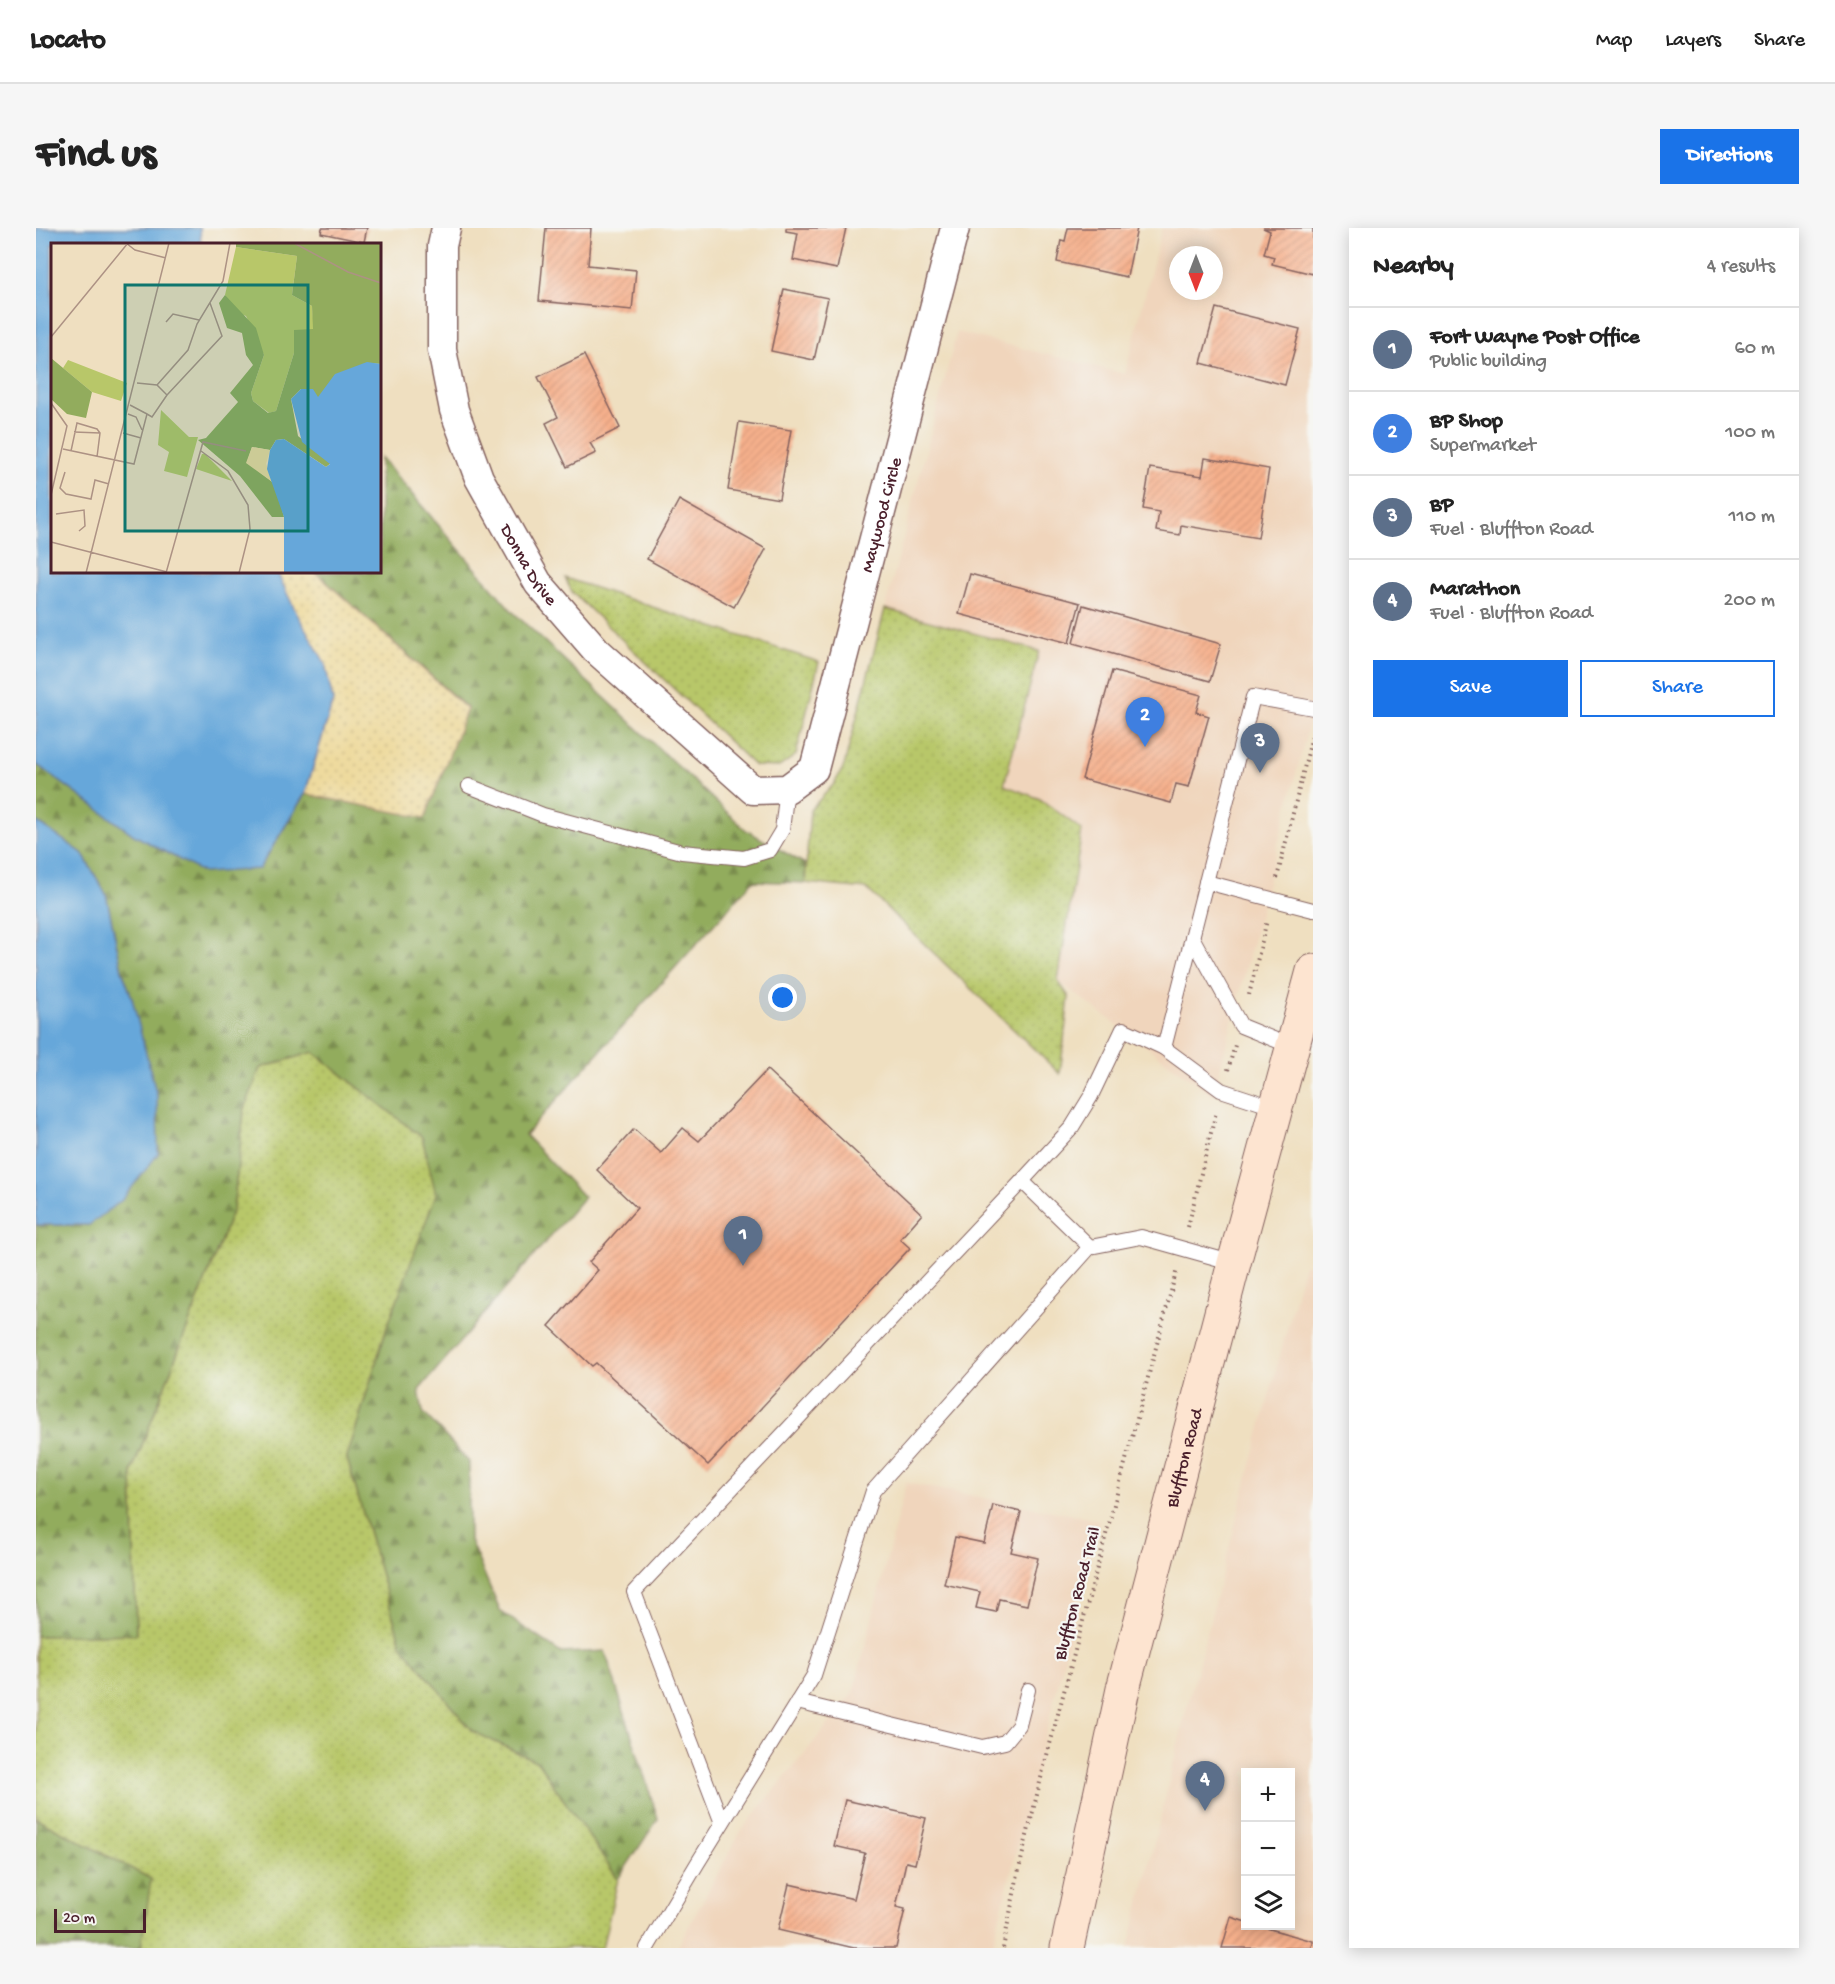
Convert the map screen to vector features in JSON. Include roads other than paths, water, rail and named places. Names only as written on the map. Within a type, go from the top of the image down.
[{"type":"main road","name":"Bluffton Road","points":[[1067,1948],[1123,1689],[1313,970]]},
{"type":"street","name":"Donna Drive","points":[[446,228],[442,246],[442,350],[454,410],[479,478],[538,583],[596,650],[753,790],[788,789]]},
{"type":"street","name":"Maywood Circle","points":[[788,789],[814,769],[955,228]]},
{"type":"lane","points":[[1164,1048],[1253,697],[1313,708]]},
{"type":"lane","points":[[469,786],[543,815],[682,852],[744,858],[770,850],[782,830],[788,789]]},
{"type":"lane","points":[[1206,882],[1313,910]]},
{"type":"lane","points":[[1192,937],[1241,1026],[1293,1047]]},
{"type":"lane","points":[[722,1823],[634,1592],[1072,1127],[1091,1096],[1123,1029],[1164,1048],[1221,1090],[1276,1108]]},
{"type":"lane","points":[[1022,1181],[1090,1247]]},
{"type":"lane","points":[[647,1948],[814,1675],[873,1491],[1090,1247],[1141,1237],[1234,1263]]},
{"type":"lane","points":[[797,1702],[982,1747],[1005,1742],[1019,1725],[1028,1690]]},
{"type":"water","points":[[36,228],[200,228],[201,243],[51,243],[51,573],[277,573],[296,612],[325,663],[333,701],[305,794],[259,869],[204,873],[134,835],[36,764]]},
{"type":"water","points":[[36,821],[82,853],[106,894],[122,970],[132,998],[157,1096],[158,1154],[122,1200],[89,1225],[36,1225]]},
{"type":"place","name":"BP Shop","points":[[1145,747]]},
{"type":"place","name":"BP","points":[[1260,773]]},
{"type":"place","name":"Fort Wayne Post Office","points":[[743,1266]]},
{"type":"place","name":"Marathon","points":[[1205,1811]]}]
